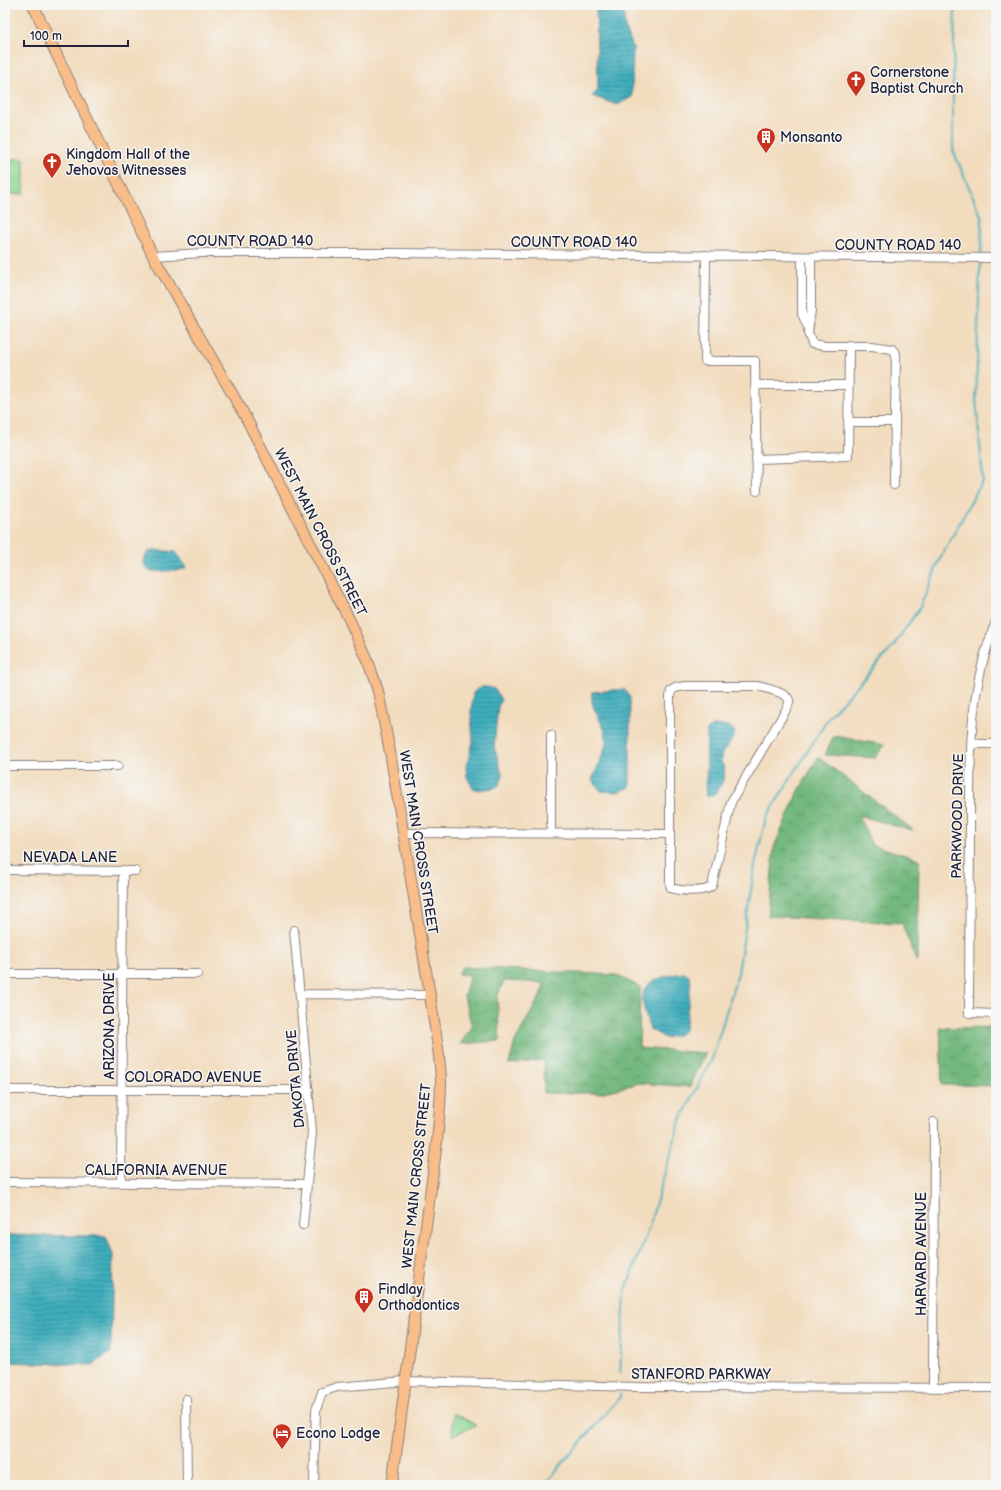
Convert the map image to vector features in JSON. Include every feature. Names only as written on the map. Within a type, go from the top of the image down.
[{"type":"main road","name":"WEST MAIN CROSS STREET","points":[[33,5],[153,256],[246,416],[360,642],[378,691],[390,752],[440,1064],[440,1111],[392,1485]]},
{"type":"street","name":"COUNTY ROAD 140","points":[[153,256],[202,253],[996,258]]},
{"type":"street","points":[[706,255],[705,361],[755,361],[757,491]]},
{"type":"street","points":[[802,257],[802,314],[808,327]]},
{"type":"street","points":[[811,257],[811,310],[808,333],[812,344],[825,346],[872,346],[892,349],[895,351],[894,485]]},
{"type":"street","points":[[756,459],[848,456],[849,345]]},
{"type":"street","points":[[755,385],[848,385]]},
{"type":"street","points":[[848,422],[895,422]]},
{"type":"street","name":"PARKWOOD DRIVE","points":[[996,622],[978,676],[973,707],[971,744],[969,1014],[996,1014]]},
{"type":"street","points":[[685,686],[758,686],[787,696],[789,704],[731,802],[712,886],[709,889],[677,890],[671,888],[670,834],[671,691],[675,688],[685,686]]},
{"type":"street","points":[[551,736],[551,834]]},
{"type":"street","points":[[971,744],[996,744]]},
{"type":"street","points":[[5,766],[118,766]]},
{"type":"street","points":[[403,833],[670,834]]},
{"type":"street","name":"NEVADA LANE","points":[[5,870],[135,871]]},
{"type":"street","name":"ARIZONA DRIVE","points":[[121,1182],[123,870]]},
{"type":"street","name":"DAKOTA DRIVE","points":[[294,930],[312,1132],[303,1225]]},
{"type":"street","points":[[5,974],[197,974]]},
{"type":"street","points":[[300,994],[430,995]]},
{"type":"street","name":"COLORADO AVENUE","points":[[5,1090],[309,1090]]},
{"type":"street","name":"HARVARD AVENUE","points":[[933,1387],[934,1122]]},
{"type":"street","name":"CALIFORNIA AVENUE","points":[[5,1182],[307,1184]]},
{"type":"street","name":"STANFORD PARKWAY","points":[[314,1485],[316,1410],[322,1392],[336,1387],[406,1381],[634,1387],[996,1388]]},
{"type":"street","points":[[186,1399],[187,1485]]},
{"type":"green space","points":[[5,159],[24,159],[24,194],[5,194]]},
{"type":"green space","points":[[834,736],[885,745],[875,758],[825,755]]},
{"type":"green space","points":[[818,757],[913,830],[858,815],[872,845],[919,859],[917,963],[902,923],[768,916],[774,847],[796,796]]},
{"type":"green space","points":[[462,967],[616,975],[640,987],[639,1048],[706,1053],[690,1087],[640,1083],[600,1093],[544,1093],[544,1060],[509,1064],[515,1041],[543,991],[544,983],[504,981],[497,997],[500,1041],[460,1044],[472,1027],[464,996],[470,975],[458,974]]},
{"type":"green space","points":[[996,1027],[996,1086],[942,1085],[940,1028]]},
{"type":"green space","points":[[453,1413],[476,1425],[452,1436]]},
{"type":"water","points":[[596,5],[623,5],[625,27],[633,47],[632,97],[617,105],[592,96],[598,90]]},
{"type":"water","points":[[149,551],[176,552],[186,568],[167,571],[150,570],[145,566],[144,559]]},
{"type":"water","points":[[481,687],[489,687],[494,689],[501,700],[498,707],[494,746],[503,777],[499,785],[494,788],[479,790],[473,788],[467,777],[466,767],[473,742],[471,712],[473,693]]},
{"type":"water","points":[[624,689],[630,697],[630,787],[618,792],[601,791],[592,780],[604,751],[606,736],[593,705],[592,692]]},
{"type":"water","points":[[712,726],[729,726],[735,733],[721,758],[725,771],[722,783],[713,796],[706,796],[707,730]]},
{"type":"water","points":[[684,973],[689,976],[691,982],[685,1030],[678,1035],[665,1038],[650,1029],[642,999],[645,988],[652,981],[669,975]]},
{"type":"water","points":[[5,1235],[106,1236],[113,1254],[111,1352],[93,1365],[5,1362]]},
{"type":"waterway","points":[[955,5],[953,150],[982,218],[981,256]]},
{"type":"waterway","points":[[620,1374],[625,1292],[649,1227],[680,1121],[712,1059],[738,973],[755,865],[766,818],[831,714],[892,648],[920,607],[940,559],[983,480],[976,399],[980,261]]},
{"type":"waterway","points":[[544,1485],[620,1397],[620,1394]]},
{"type":"place","name":"Cornerstone Baptist Church","points":[[856,97]]},
{"type":"place","name":"Monsanto","points":[[766,154]]},
{"type":"place","name":"Kingdom Hall of the Jehovas Witnesses","points":[[52,179]]},
{"type":"place","name":"Findlay Orthodontics","points":[[364,1314]]},
{"type":"place","name":"Econo Lodge","points":[[282,1450]]}]
